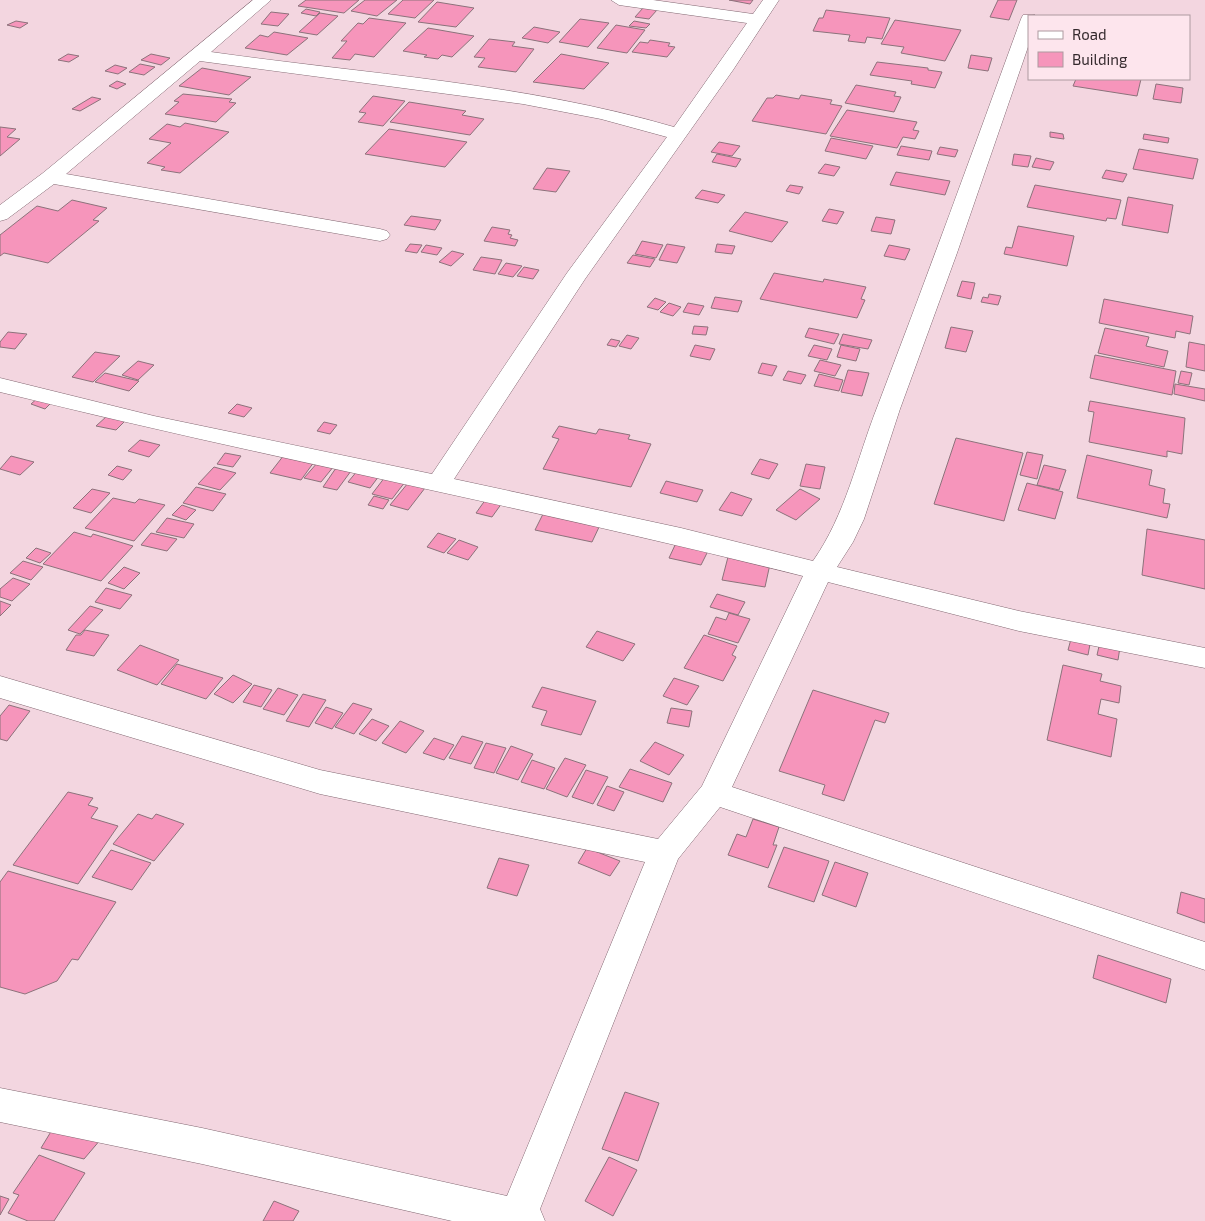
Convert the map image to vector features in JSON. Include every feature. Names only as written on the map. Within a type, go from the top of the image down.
[{"type":"street","points":[[0,215],[50,177],[263,0]]},
{"type":"street","points":[[619,0],[758,20]]},
{"type":"street","points":[[439,483],[574,278],[678,134],[771,0]]},
{"type":"street","points":[[1030,15],[1035,0]]},
{"type":"street","points":[[0,1105],[202,1146],[520,1220],[665,853],[714,793],[819,572],[840,542],[851,519],[888,409],[950,244],[1028,21]]},
{"type":"street","points":[[195,55],[365,78],[452,87],[587,108],[678,134]]},
{"type":"street","points":[[50,177],[380,236]]},
{"type":"street","points":[[0,386],[154,423],[439,483],[681,537],[1020,621],[1205,658]]},
{"type":"street","points":[[0,687],[320,782],[665,853]]},
{"type":"street","points":[[714,793],[1205,956]]},
{"type":"building","points":[[306,0],[359,0],[344,13],[298,6]]},
{"type":"building","points":[[365,0],[397,0],[377,16],[351,11]]},
{"type":"building","points":[[403,0],[434,0],[415,18],[388,14]]},
{"type":"building","points":[[729,0],[753,0],[750,4]]},
{"type":"building","points":[[998,0],[1017,0],[1009,20],[990,17]]},
{"type":"building","points":[[437,2],[474,8],[456,27],[418,22]]},
{"type":"building","points":[[643,8],[657,10],[649,19],[635,17]]},
{"type":"building","points":[[306,9],[320,12],[316,16],[301,13]]},
{"type":"building","points":[[826,10],[890,18],[882,39],[867,37],[865,43],[848,41],[850,35],[813,31],[819,18],[823,18]]},
{"type":"building","points":[[271,12],[289,14],[278,26],[261,24]]},
{"type":"building","points":[[320,13],[338,16],[317,35],[299,32]]},
{"type":"building","points":[[369,18],[406,23],[374,57],[355,54],[350,60],[332,58],[347,41],[341,41],[358,23],[363,24]]},
{"type":"building","points":[[580,19],[609,23],[588,47],[559,42]]},
{"type":"building","points":[[895,20],[961,30],[945,61],[901,53],[904,47],[881,44]]},
{"type":"building","points":[[16,21],[28,23],[20,28],[7,25]]},
{"type":"building","points":[[634,21],[650,24],[646,28],[629,26]]},
{"type":"building","points":[[616,25],[645,30],[627,53],[597,48]]},
{"type":"building","points":[[534,27],[560,32],[548,43],[522,38]]},
{"type":"building","points":[[428,28],[474,36],[452,57],[442,55],[438,59],[403,51]]},
{"type":"building","points":[[274,32],[308,38],[287,55],[245,48],[260,35],[268,37]]},
{"type":"building","points":[[489,39],[515,42],[512,46],[534,49],[516,72],[478,67],[485,58],[474,57]]},
{"type":"building","points":[[650,40],[670,43],[668,46],[675,47],[667,57],[632,52],[640,42],[648,43]]},
{"type":"building","points":[[68,54],[79,56],[69,62],[58,60]]},
{"type":"building","points":[[151,54],[170,58],[161,65],[141,60]]},
{"type":"building","points":[[561,54],[609,63],[584,89],[533,82]]},
{"type":"building","points":[[971,55],[992,58],[988,71],[968,68]]},
{"type":"building","points":[[877,62],[928,68],[928,70],[942,72],[935,88],[911,84],[912,81],[870,75]]},
{"type":"building","points":[[140,64],[155,67],[144,75],[129,72]]},
{"type":"building","points":[[115,65],[127,68],[118,74],[105,71]]},
{"type":"building","points":[[202,68],[251,77],[229,95],[179,86]]},
{"type":"building","points":[[1076,80],[1141,80],[1137,96],[1073,86]]},
{"type":"building","points":[[117,81],[126,84],[117,89],[109,86]]},
{"type":"building","points":[[1156,84],[1183,88],[1181,103],[1153,99]]},
{"type":"building","points":[[856,85],[896,92],[894,96],[901,97],[894,112],[845,103]]},
{"type":"building","points":[[183,94],[232,99],[229,102],[236,103],[216,122],[165,114],[179,102],[174,101]]},
{"type":"building","points":[[776,95],[799,99],[801,95],[832,100],[830,104],[842,106],[826,134],[752,121],[767,98],[773,98]]},
{"type":"building","points":[[373,96],[405,101],[383,126],[358,122],[366,113],[359,112]]},
{"type":"building","points":[[92,97],[101,99],[80,111],[72,109]]},
{"type":"building","points":[[409,102],[466,111],[462,115],[484,119],[470,135],[390,122]]},
{"type":"building","points":[[847,110],[917,122],[913,130],[919,131],[915,139],[903,137],[897,148],[830,136]]},
{"type":"building","points":[[185,123],[229,132],[180,173],[161,170],[165,167],[147,163],[171,143],[149,139],[167,124],[180,127]]},
{"type":"building","points":[[0,127],[16,129],[7,137],[20,139],[0,156]]},
{"type":"building","points":[[389,129],[467,142],[445,167],[365,154]]},
{"type":"building","points":[[1050,132],[1063,134],[1064,139],[1050,137]]},
{"type":"building","points":[[1144,134],[1169,138],[1168,143],[1143,139]]},
{"type":"building","points":[[831,138],[873,146],[866,159],[825,151]]},
{"type":"building","points":[[719,142],[740,146],[732,156],[711,152]]},
{"type":"building","points":[[901,146],[932,151],[929,160],[897,155]]},
{"type":"building","points":[[940,147],[958,150],[955,157],[937,154]]},
{"type":"building","points":[[1139,149],[1198,159],[1193,179],[1133,169]]},
{"type":"building","points":[[717,154],[741,159],[736,167],[712,162]]},
{"type":"building","points":[[1014,154],[1031,156],[1028,167],[1012,165]]},
{"type":"building","points":[[1036,158],[1054,162],[1050,170],[1032,167]]},
{"type":"building","points":[[825,164],[840,167],[834,176],[818,173]]},
{"type":"building","points":[[547,168],[570,171],[556,192],[533,189]]},
{"type":"building","points":[[1106,170],[1127,174],[1123,182],[1102,178]]},
{"type":"building","points":[[896,172],[950,181],[945,195],[890,185]]},
{"type":"building","points":[[790,185],[803,187],[799,194],[786,191]]},
{"type":"building","points":[[1035,185],[1121,200],[1116,219],[1107,218],[1106,221],[1027,207]]},
{"type":"building","points":[[702,190],[725,195],[718,203],[695,198]]},
{"type":"building","points":[[1128,197],[1173,205],[1168,233],[1122,225]]},
{"type":"building","points":[[72,200],[107,208],[93,220],[99,221],[48,263],[4,253],[0,256],[0,235],[37,206],[58,211]]},
{"type":"building","points":[[829,209],[844,212],[837,224],[822,221]]},
{"type":"building","points":[[745,212],[788,222],[772,242],[729,231]]},
{"type":"building","points":[[411,216],[441,220],[435,230],[404,225]]},
{"type":"building","points":[[876,217],[895,220],[891,234],[871,231]]},
{"type":"building","points":[[1018,226],[1074,236],[1067,266],[1004,254],[1006,247],[1012,248]]},
{"type":"building","points":[[492,227],[510,230],[508,234],[512,235],[510,238],[518,240],[515,246],[484,241]]},
{"type":"building","points":[[642,241],[663,245],[656,258],[635,254]]},
{"type":"building","points":[[410,244],[422,245],[417,253],[405,251]]},
{"type":"building","points":[[667,244],[685,247],[677,263],[659,260]]},
{"type":"building","points":[[717,244],[735,246],[732,254],[715,252]]},
{"type":"building","points":[[426,245],[442,248],[437,255],[421,252]]},
{"type":"building","points":[[889,245],[910,249],[905,260],[884,256]]},
{"type":"building","points":[[452,251],[464,254],[451,266],[439,262]]},
{"type":"building","points":[[633,255],[655,259],[650,267],[627,263]]},
{"type":"building","points":[[481,257],[502,260],[495,274],[473,270]]},
{"type":"building","points":[[506,263],[522,266],[513,277],[498,274]]},
{"type":"building","points":[[524,267],[539,270],[533,279],[517,276]]},
{"type":"building","points":[[774,273],[823,282],[824,279],[866,287],[861,299],[865,300],[857,318],[760,299]]},
{"type":"building","points":[[962,281],[975,283],[971,299],[957,296]]},
{"type":"building","points":[[989,294],[1001,296],[998,305],[981,302],[983,297],[988,298]]},
{"type":"building","points":[[715,297],[742,301],[738,312],[711,308]]},
{"type":"building","points":[[655,298],[666,302],[658,310],[647,307]]},
{"type":"building","points":[[1104,299],[1193,316],[1190,334],[1176,331],[1175,338],[1099,323]]},
{"type":"building","points":[[669,303],[681,307],[673,316],[660,312]]},
{"type":"building","points":[[688,303],[704,306],[699,315],[683,312]]},
{"type":"building","points":[[694,326],[708,327],[706,335],[692,334]]},
{"type":"building","points":[[951,327],[973,331],[966,352],[945,348]]},
{"type":"building","points":[[809,328],[839,334],[834,344],[805,337]]},
{"type":"building","points":[[1105,328],[1149,337],[1146,346],[1168,351],[1164,367],[1098,353]]},
{"type":"building","points":[[8,332],[27,334],[15,349],[0,347],[0,342]]},
{"type":"building","points":[[843,334],[872,340],[868,349],[839,344]]},
{"type":"building","points":[[627,335],[639,338],[631,349],[619,346]]},
{"type":"building","points":[[611,339],[620,341],[616,347],[607,345]]},
{"type":"building","points":[[1189,342],[1205,345],[1205,371],[1186,367]]},
{"type":"building","points":[[695,345],[715,349],[710,360],[690,356]]},
{"type":"building","points":[[814,345],[832,349],[827,360],[808,356]]},
{"type":"building","points":[[841,345],[860,349],[856,361],[837,357]]},
{"type":"building","points":[[95,352],[120,356],[93,382],[72,377]]},
{"type":"building","points":[[1095,355],[1176,371],[1172,395],[1090,378]]},
{"type":"building","points":[[820,360],[841,365],[835,376],[814,371]]},
{"type":"building","points":[[138,361],[154,365],[138,380],[122,375]]},
{"type":"building","points":[[762,363],[777,366],[772,376],[758,373]]},
{"type":"building","points":[[848,370],[869,373],[862,396],[841,392]]},
{"type":"building","points":[[788,371],[806,375],[801,384],[783,380]]},
{"type":"building","points":[[1181,371],[1192,373],[1189,385],[1178,383]]},
{"type":"building","points":[[105,373],[139,381],[129,391],[95,382]]},
{"type":"building","points":[[819,374],[843,380],[839,391],[814,386]]},
{"type":"building","points":[[1175,384],[1205,389],[1205,401],[1174,394]]},
{"type":"building","points":[[39,397],[53,401],[45,409],[31,404]]},
{"type":"building","points":[[1090,401],[1185,418],[1182,454],[1167,451],[1167,457],[1089,442],[1094,412],[1088,411]]},
{"type":"building","points":[[237,404],[252,408],[244,417],[228,413]]},
{"type":"building","points":[[107,416],[126,420],[116,430],[96,426]]},
{"type":"building","points":[[324,422],[337,425],[330,434],[317,431]]},
{"type":"building","points":[[559,426],[596,434],[599,429],[630,435],[628,439],[651,444],[631,487],[543,469],[559,439],[552,437]]},
{"type":"building","points":[[956,438],[1023,453],[1004,521],[934,504]]},
{"type":"building","points":[[140,440],[160,445],[149,457],[128,451]]},
{"type":"building","points":[[1027,452],[1043,455],[1037,479],[1020,475]]},
{"type":"building","points":[[225,453],[241,456],[233,467],[217,464]]},
{"type":"building","points":[[284,455],[314,462],[301,480],[270,473]]},
{"type":"building","points":[[1087,455],[1152,470],[1149,485],[1165,489],[1163,503],[1170,504],[1167,518],[1077,498]]},
{"type":"building","points":[[11,456],[34,462],[20,475],[0,469]]},
{"type":"building","points":[[760,459],[778,464],[769,479],[751,474]]},
{"type":"building","points":[[318,462],[334,466],[321,482],[304,478]]},
{"type":"building","points":[[806,464],[825,467],[820,489],[800,486]]},
{"type":"building","points":[[1044,465],[1066,470],[1059,490],[1037,485]]},
{"type":"building","points":[[117,466],[132,470],[123,480],[108,475]]},
{"type":"building","points":[[214,467],[236,473],[220,490],[198,484]]},
{"type":"building","points":[[336,468],[351,471],[337,490],[323,487]]},
{"type":"building","points":[[358,470],[379,476],[370,488],[348,482]]},
{"type":"building","points":[[385,477],[405,482],[392,499],[372,494]]},
{"type":"building","points":[[666,481],[703,490],[697,502],[660,493]]},
{"type":"building","points":[[408,483],[425,488],[408,510],[390,505]]},
{"type":"building","points":[[1027,483],[1063,492],[1055,519],[1018,510]]},
{"type":"building","points":[[196,487],[226,494],[213,511],[183,503]]},
{"type":"building","points":[[92,489],[110,493],[91,513],[73,508]]},
{"type":"building","points":[[800,489],[820,499],[796,520],[776,510]]},
{"type":"building","points":[[731,492],[752,499],[742,516],[719,510]]},
{"type":"building","points":[[374,496],[389,500],[383,509],[368,505]]},
{"type":"building","points":[[113,498],[135,503],[139,499],[165,505],[134,541],[85,528]]},
{"type":"building","points":[[486,499],[502,503],[492,517],[476,513]]},
{"type":"building","points":[[182,505],[196,510],[186,520],[172,515]]},
{"type":"building","points":[[543,514],[600,525],[592,542],[535,530]]},
{"type":"building","points":[[167,518],[194,524],[184,538],[156,532]]},
{"type":"building","points":[[1147,529],[1205,540],[1205,589],[1142,575]]},
{"type":"building","points":[[74,532],[91,537],[93,534],[133,546],[101,581],[43,564]]},
{"type":"building","points":[[151,533],[177,539],[167,551],[141,545]]},
{"type":"building","points":[[438,533],[456,539],[444,553],[427,547]]},
{"type":"building","points":[[459,540],[478,547],[468,560],[447,553]]},
{"type":"building","points":[[676,543],[708,551],[701,565],[669,558]]},
{"type":"building","points":[[36,548],[51,553],[40,563],[26,558]]},
{"type":"building","points":[[728,557],[770,564],[765,587],[722,580]]},
{"type":"building","points":[[23,561],[43,567],[31,580],[10,573]]},
{"type":"building","points":[[124,567],[140,573],[124,589],[108,583]]},
{"type":"building","points":[[13,578],[30,584],[12,601],[0,597],[0,589]]},
{"type":"building","points":[[106,588],[132,595],[120,609],[95,602]]},
{"type":"building","points":[[717,594],[745,602],[738,615],[710,607]]},
{"type":"building","points":[[0,601],[11,605],[0,616]]},
{"type":"building","points":[[90,606],[103,610],[80,634],[68,630]]},
{"type":"building","points":[[729,613],[750,619],[738,643],[708,634],[716,617],[726,620]]},
{"type":"building","points":[[85,630],[109,635],[94,656],[66,650],[76,635],[81,635]]},
{"type":"building","points":[[597,631],[635,644],[623,661],[586,647]]},
{"type":"building","points":[[704,635],[737,646],[732,655],[736,657],[723,681],[684,668]]},
{"type":"building","points":[[1071,639],[1090,644],[1088,655],[1068,650]]},
{"type":"building","points":[[1100,642],[1120,647],[1118,660],[1097,655]]},
{"type":"building","points":[[140,645],[179,660],[157,685],[117,670]]},
{"type":"building","points":[[177,664],[223,678],[206,699],[161,684]]},
{"type":"building","points":[[1063,665],[1102,674],[1100,681],[1121,686],[1119,703],[1101,699],[1098,714],[1117,719],[1111,757],[1047,740]]},
{"type":"building","points":[[233,675],[252,684],[233,703],[214,694]]},
{"type":"building","points":[[674,678],[699,686],[687,705],[663,696]]},
{"type":"building","points":[[254,685],[272,690],[261,707],[243,702]]},
{"type":"building","points":[[542,687],[596,701],[581,735],[541,725],[547,711],[532,707]]},
{"type":"building","points":[[278,688],[298,695],[284,715],[263,709]]},
{"type":"building","points":[[813,690],[889,713],[885,723],[875,720],[844,801],[822,794],[825,785],[779,771]]},
{"type":"building","points":[[303,694],[326,700],[309,727],[286,721]]},
{"type":"building","points":[[353,703],[372,709],[354,734],[335,727]]},
{"type":"building","points":[[9,705],[30,711],[7,741],[0,739],[0,716]]},
{"type":"building","points":[[326,707],[343,713],[332,729],[315,723]]},
{"type":"building","points":[[671,708],[692,711],[689,727],[667,723]]},
{"type":"building","points":[[372,719],[389,726],[376,741],[359,734]]},
{"type":"building","points":[[400,721],[424,731],[406,753],[382,743]]},
{"type":"building","points":[[462,736],[483,742],[471,764],[449,758]]},
{"type":"building","points":[[434,738],[454,745],[444,760],[423,753]]},
{"type":"building","points":[[655,742],[684,755],[669,775],[640,761]]},
{"type":"building","points":[[486,743],[506,748],[494,773],[474,768]]},
{"type":"building","points":[[511,746],[533,754],[518,780],[496,773]]},
{"type":"building","points":[[565,758],[586,765],[567,797],[546,789]]},
{"type":"building","points":[[532,760],[555,768],[544,789],[521,782]]},
{"type":"building","points":[[630,769],[672,783],[663,802],[619,787]]},
{"type":"building","points":[[586,770],[608,777],[593,804],[572,797]]},
{"type":"building","points":[[607,786],[624,792],[614,811],[597,805]]},
{"type":"building","points":[[68,792],[93,798],[88,805],[98,808],[91,818],[118,826],[78,884],[13,865]]},
{"type":"building","points":[[138,814],[152,819],[156,814],[184,824],[154,861],[113,844]]},
{"type":"building","points":[[753,819],[779,827],[773,845],[777,845],[768,868],[728,855],[737,834],[746,837]]},
{"type":"building","points":[[784,847],[829,861],[814,902],[768,887]]},
{"type":"building","points":[[587,848],[620,861],[610,876],[578,863]]},
{"type":"building","points":[[111,850],[151,863],[132,890],[92,877]]},
{"type":"building","points":[[499,858],[529,865],[517,896],[487,888]]},
{"type":"building","points":[[835,862],[868,873],[856,907],[822,895]]},
{"type":"building","points":[[8,871],[116,902],[78,960],[72,959],[57,981],[25,994],[0,987],[0,882]]},
{"type":"building","points":[[1181,892],[1205,899],[1205,923],[1177,913]]},
{"type":"building","points":[[1098,955],[1171,979],[1166,1003],[1093,978]]},
{"type":"building","points":[[625,1092],[659,1103],[638,1161],[602,1149]]},
{"type":"building","points":[[55,1125],[101,1139],[84,1159],[41,1148]]},
{"type":"building","points":[[39,1155],[85,1173],[54,1221],[28,1221],[8,1213],[19,1195],[13,1193]]},
{"type":"building","points":[[609,1157],[637,1170],[613,1216],[585,1201]]},
{"type":"building","points":[[0,1196],[9,1199],[0,1215]]},
{"type":"building","points":[[274,1201],[299,1211],[293,1221],[263,1221]]}]
